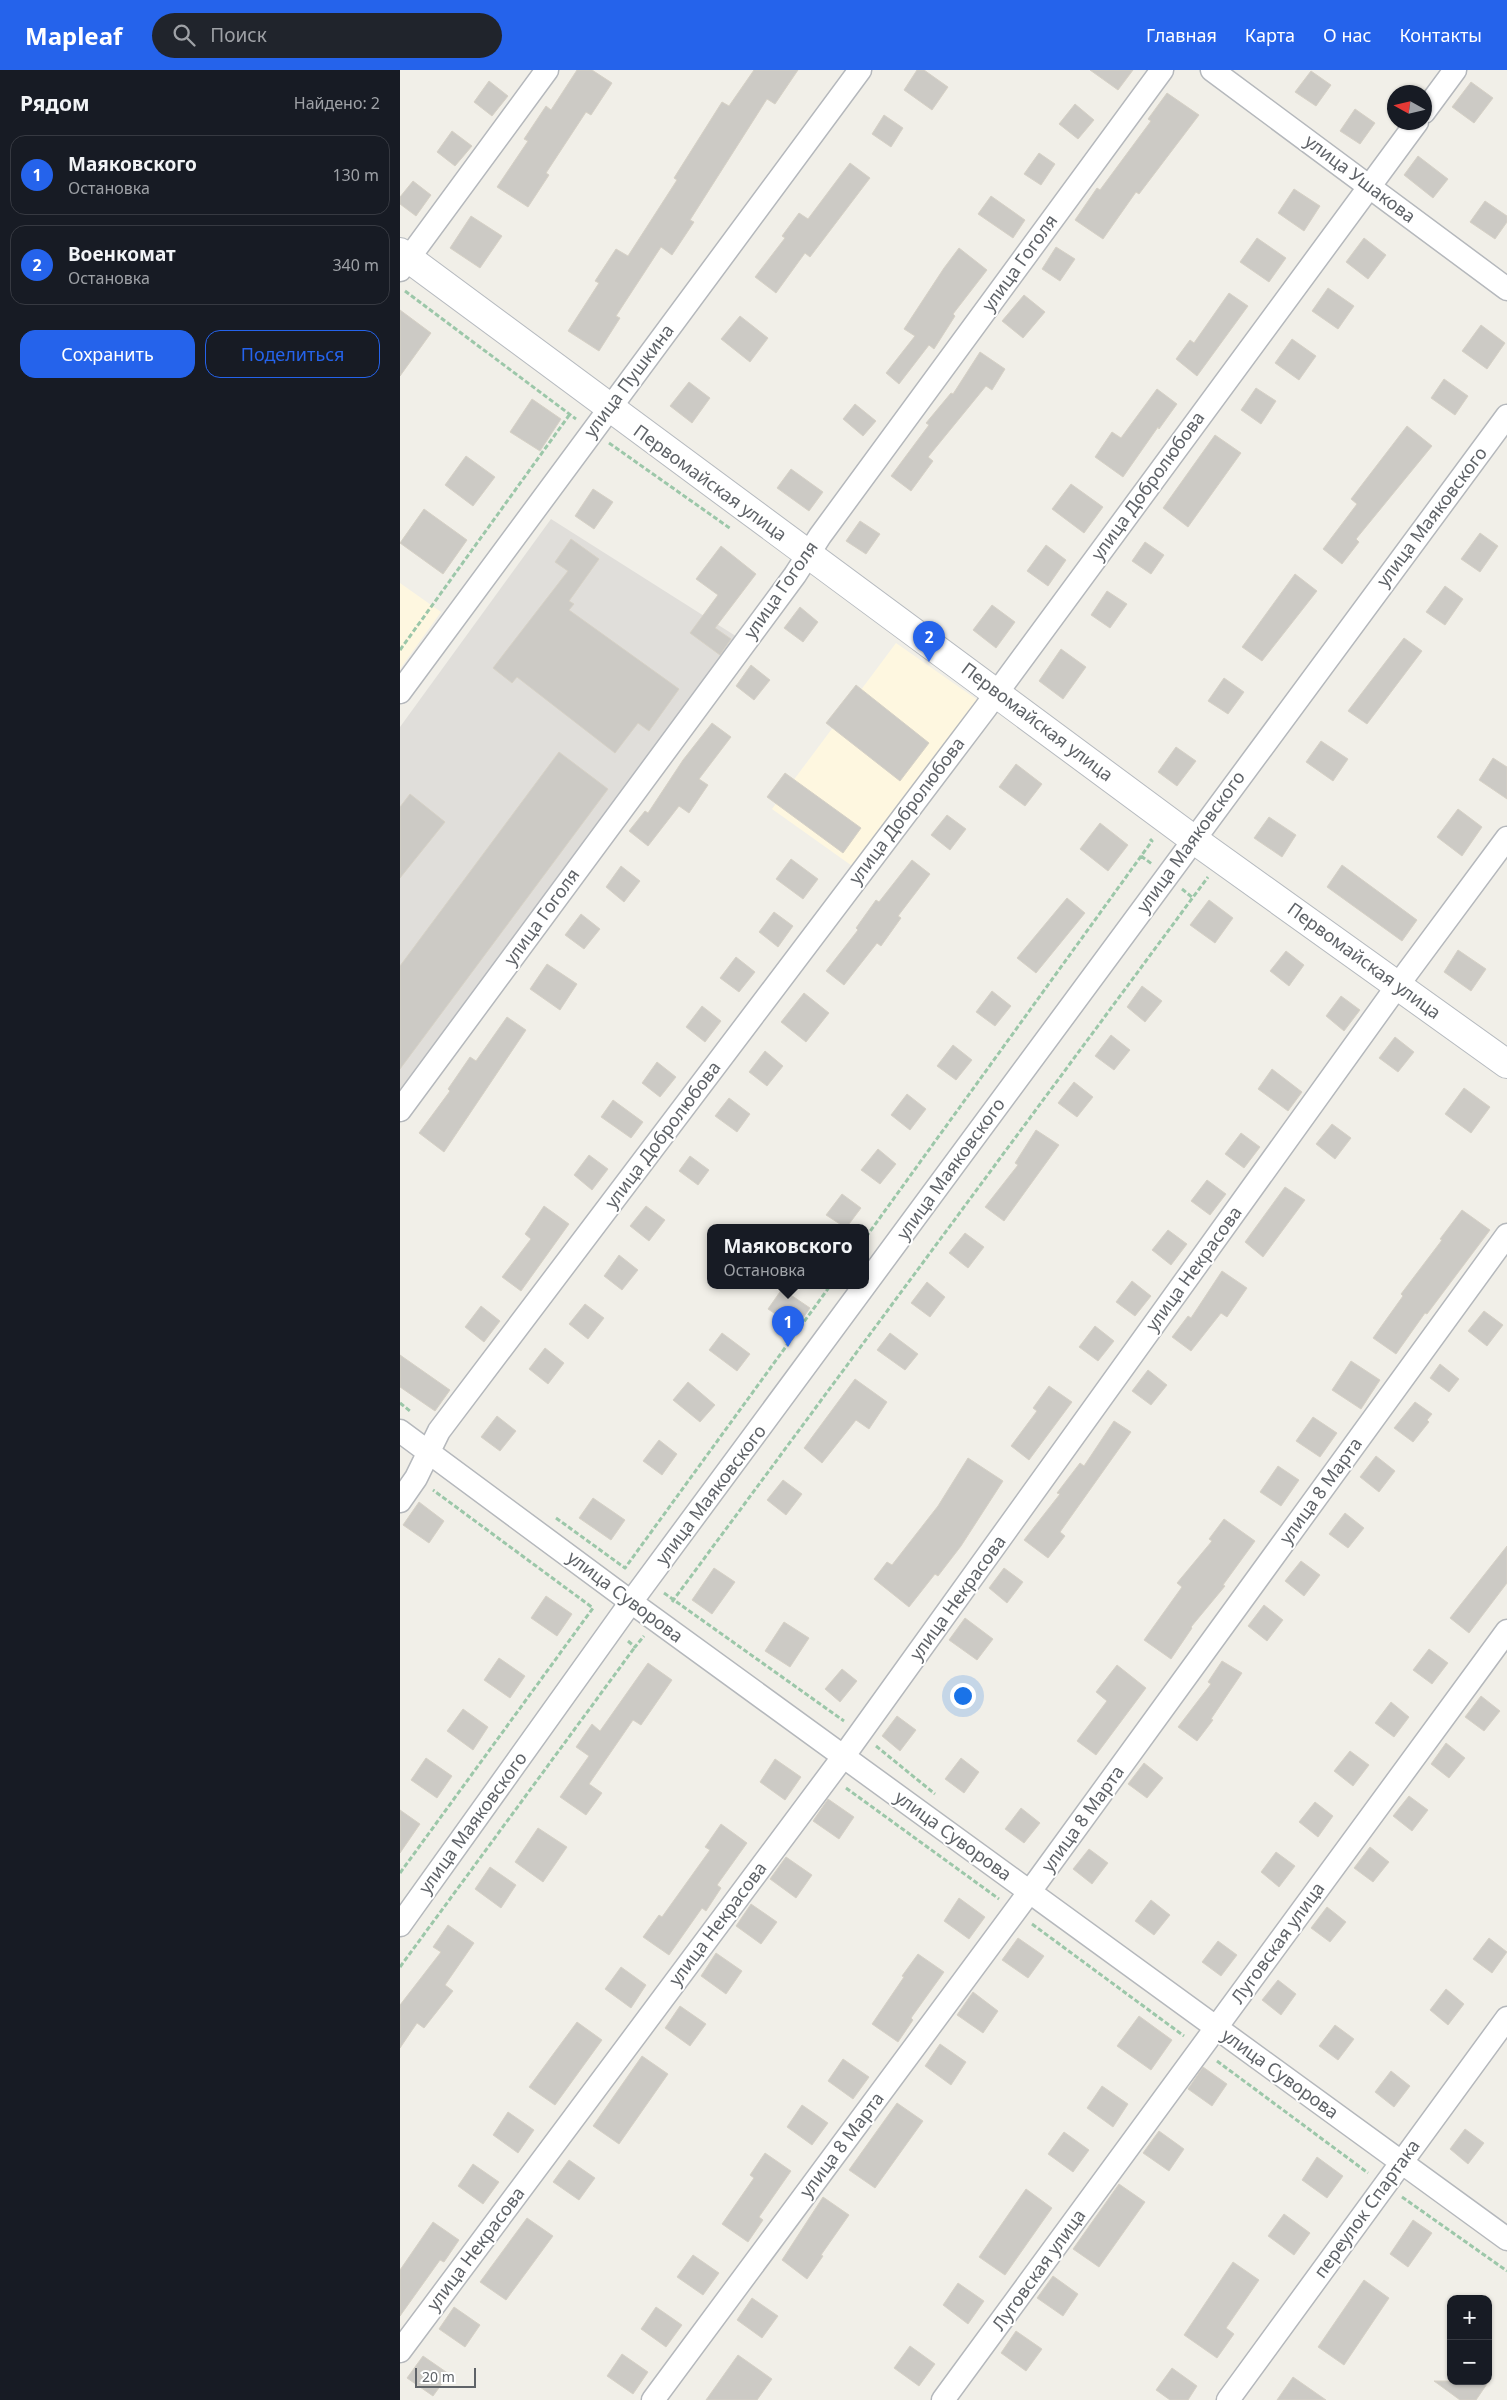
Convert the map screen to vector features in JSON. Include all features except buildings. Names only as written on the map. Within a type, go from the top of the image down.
[{"type":"street","points":[[402,260],[548,70]]},
{"type":"street","name":"улица Пушкина","points":[[400,692],[860,70]]},
{"type":"street","name":"улица Гоголя","points":[[400,1110],[1162,70]]},
{"type":"street","name":"улица Ушакова","points":[[1212,70],[1507,289]]},
{"type":"street","points":[[1432,101],[1455,70]]},
{"type":"street","name":"улица Добролюбова","points":[[400,1501],[416,1478],[439,1431],[996,692],[1411,130]]},
{"type":"street","name":"Первомайская улица","points":[[402,260],[609,408],[1193,839],[1507,1064]]},
{"type":"street","name":"улица Маяковского","points":[[869,1281],[1193,839],[1507,416]]},
{"type":"street","name":"улица Некрасова","points":[[400,2350],[843,1757],[1398,985],[1507,838]]},
{"type":"street","name":"улица 8 Марта","points":[[653,2400],[1029,1892],[1507,1235]]},
{"type":"street","name":"улица Маяковского","points":[[400,1925],[611,1629],[863,1289]]},
{"type":"street","name":"улица Суворова","points":[[400,1431],[631,1602],[650,1629],[843,1757],[1507,2239]]},
{"type":"street","name":"Луговская улица","points":[[943,2400],[1507,1631]]},
{"type":"street","name":"переулок Спартака","points":[[1228,2400],[1507,2018]]},
{"type":"path","points":[[400,288],[592,431],[738,534]]},
{"type":"path","points":[[400,650],[570,414]]},
{"type":"path","points":[[869,1233],[1152,841],[1145,835]]},
{"type":"path","points":[[400,1967],[635,1647],[1222,859]]},
{"type":"path","points":[[551,1514],[626,1568],[828,1289]]},
{"type":"path","points":[[400,1403],[439,1431]]},
{"type":"path","points":[[400,1874],[593,1608],[416,1478]]},
{"type":"path","points":[[590,1612],[635,1647]]},
{"type":"path","points":[[650,1629],[651,1642]]},
{"type":"path","points":[[829,1776],[1015,1911],[1384,2185],[1507,2272]]},
{"type":"shaded area","points":[[551,519],[742,640],[400,1113],[400,727]]},
{"type":"shaded area","points":[[400,583],[441,612],[400,669]]},
{"type":"shaded area","points":[[896,643],[979,701],[855,868],[772,809]]},
{"type":"place","name":"Военкомат","points":[[929,662]]},
{"type":"place","name":"Маяковского","points":[[788,1347]]}]
